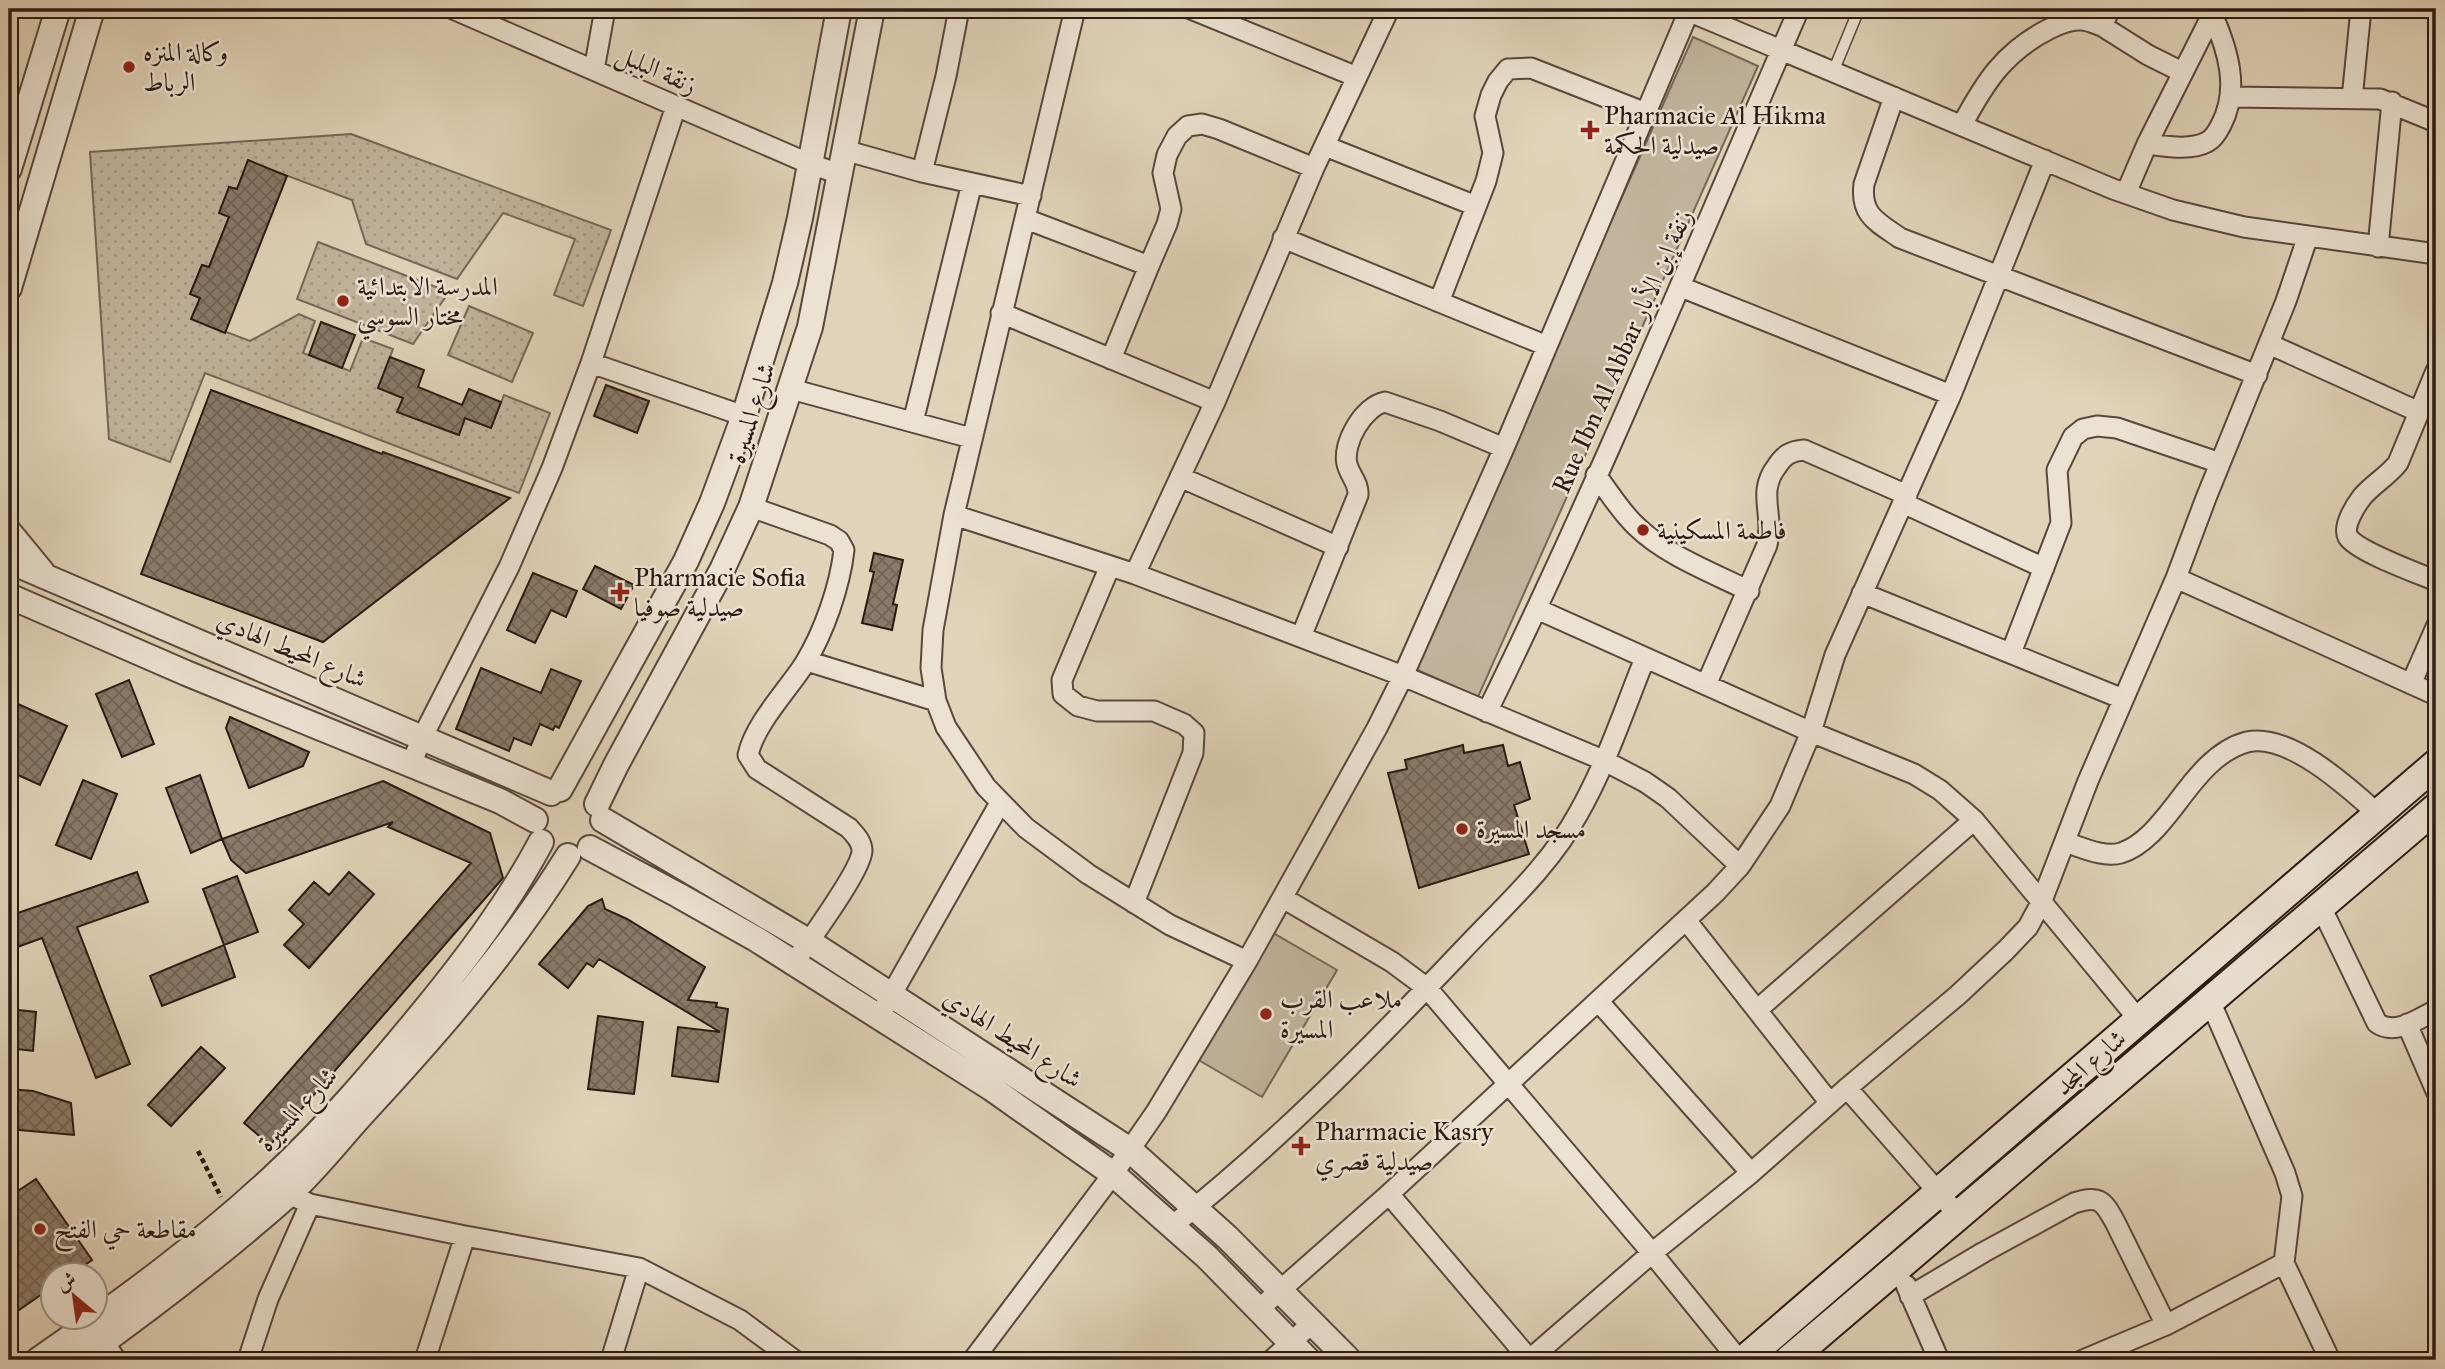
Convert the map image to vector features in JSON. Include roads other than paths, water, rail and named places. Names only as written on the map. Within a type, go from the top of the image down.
[{"type":"main road","name":"شارع المجد","points":[[1741,1360],[2436,764]]},
{"type":"main road","name":"شارع المجد","points":[[1788,1360],[2436,808]]},
{"type":"street","points":[[9,169],[58,9]]},
{"type":"street","points":[[9,288],[92,9]]},
{"type":"street","name":"زنقة البلبل","points":[[453,9],[810,164],[842,162],[922,172],[1031,196]]},
{"type":"street","points":[[594,69],[605,9]]},
{"type":"street","name":"شارع المسيرة","points":[[556,791],[686,561],[712,503],[744,416],[785,283],[839,9]]},
{"type":"street","name":"شارع المسيرة","points":[[600,812],[616,765],[722,570],[751,507],[791,389],[810,327],[872,9]]},
{"type":"street","points":[[922,172],[946,76],[959,9]]},
{"type":"street","points":[[1075,9],[954,515],[933,630],[931,668],[936,701],[946,727],[962,753],[1000,803],[1036,836],[1088,874],[1170,925],[1247,961]]},
{"type":"street","points":[[1191,9],[1357,77]]},
{"type":"street","points":[[1135,574],[1215,402],[1283,238],[1388,9]]},
{"type":"street","name":"Rue Ibn Al Abbar زنقة إبن الأبار","points":[[1487,712],[1537,609],[1681,287],[1799,9]]},
{"type":"street","points":[[2352,99],[2361,9]]},
{"type":"street","points":[[973,1360],[1113,1174],[1156,1112],[1247,961],[1377,728],[1403,676],[1504,448],[1646,113],[1686,10],[2045,160],[2173,210],[2221,222],[2436,254]]},
{"type":"street","points":[[2126,193],[2147,144],[2213,12]]},
{"type":"street","points":[[2147,144],[2173,146],[2207,142],[2218,132],[2227,114],[2231,76],[2213,12]]},
{"type":"street","points":[[1962,125],[1979,93],[1999,65],[2016,49],[2061,23],[2106,18],[2148,55],[2182,72]]},
{"type":"street","points":[[1439,302],[1486,181],[1493,153],[1485,116],[1491,95],[1508,69],[1531,68],[1646,113]]},
{"type":"street","points":[[1895,97],[1864,184],[1863,198],[1869,214],[1900,238],[2257,375]]},
{"type":"street","points":[[2230,97],[2380,99],[2436,122]]},
{"type":"street","points":[[2378,247],[2392,102]]},
{"type":"street","points":[[411,764],[514,554],[552,468],[591,363],[676,106]]},
{"type":"street","points":[[1111,359],[1171,209],[1163,173],[1167,155],[1177,136],[1188,126],[1202,124],[1314,169]]},
{"type":"street","points":[[1325,146],[1476,206]]},
{"type":"street","points":[[1259,1309],[1599,1002],[1740,866],[1780,806],[1811,732],[1836,655],[1951,395],[2045,160]]},
{"type":"street","points":[[913,422],[972,183]]},
{"type":"street","points":[[1026,219],[1149,266]]},
{"type":"street","points":[[1389,1194],[1530,1360],[1651,1253],[1751,1173],[1847,1087],[1958,995],[2006,950],[2028,927],[2041,903],[2123,699],[2176,578],[2269,344],[2308,236]]},
{"type":"street","points":[[1283,238],[1547,346]]},
{"type":"street","points":[[1681,287],[1951,395]]},
{"type":"street","points":[[1001,313],[1215,402]]},
{"type":"street","points":[[2269,344],[2420,412]]},
{"type":"street","points":[[591,363],[744,416]]},
{"type":"street","points":[[2436,371],[2398,463],[2363,496],[2350,518],[2347,530],[2348,537],[2363,549],[2436,581]]},
{"type":"street","points":[[791,389],[971,438]]},
{"type":"street","points":[[1301,637],[1358,495],[1359,488],[1347,467],[1346,458],[1360,420],[1376,404],[1385,402],[1402,407],[1504,448]]},
{"type":"street","points":[[2011,653],[2062,523],[2057,470],[2073,437],[2083,429],[2097,426],[2117,428],[2220,463]]},
{"type":"street","points":[[1706,684],[1749,590],[1771,530],[1765,494],[1767,482],[1783,458],[1792,451],[1804,450],[2044,568]]},
{"type":"street","points":[[1596,475],[1634,524],[1650,538],[1672,553],[1749,590]]},
{"type":"street","points":[[1180,477],[1338,547]]},
{"type":"street","points":[[751,507],[830,536],[842,545],[843,561],[831,606],[807,661],[758,731],[748,755],[757,769],[849,828],[859,838],[862,850],[859,861],[794,963]]},
{"type":"street","points":[[954,515],[1135,574],[1403,676],[1603,760],[1645,782],[1668,798],[1740,866]]},
{"type":"street","points":[[9,532],[45,576]]},
{"type":"street","name":"شارع المحيط الهادي","points":[[9,561],[422,738],[556,791]]},
{"type":"street","points":[[1110,566],[1062,680],[1063,694],[1078,706],[1097,711],[1154,711],[1184,724],[1194,733],[1193,753],[1135,903]]},
{"type":"street","points":[[2176,578],[2436,695]]},
{"type":"street","points":[[1862,593],[2123,699]]},
{"type":"street","points":[[13,600],[500,801],[538,831],[553,852],[579,852],[600,836],[600,812],[581,790],[556,791],[538,807],[538,831]]},
{"type":"street","points":[[1537,609],[1811,732],[1914,774],[1940,790],[1973,820],[2139,1020]]},
{"type":"street","points":[[2411,684],[2436,627]]},
{"type":"street","points":[[1172,1226],[1238,1172],[1330,1086],[1500,912],[1558,846],[1579,814],[1645,658]]},
{"type":"street","points":[[807,661],[936,701]]},
{"type":"street","points":[[2065,842],[2107,855],[2121,853],[2134,846],[2150,833],[2195,779],[2216,759],[2234,747],[2249,742],[2266,741],[2313,762],[2348,787],[2378,814]]},
{"type":"street","points":[[885,1005],[1000,803]]},
{"type":"street","name":"شارع المحيط الهادي","points":[[600,812],[808,941],[992,1088],[1113,1174],[1172,1226],[1308,1360]]},
{"type":"street","points":[[1757,1010],[1973,820]]},
{"type":"street","name":"شارع المسيرة","points":[[38,1360],[104,1342],[160,1273],[229,1214],[291,1192],[328,1121],[472,953],[513,893],[538,831]]},
{"type":"street","name":"شارع المسيرة","points":[[78,1360],[210,1260],[291,1192],[404,1070],[484,977],[579,852]]},
{"type":"street","name":"شارع المحيط الهادي","points":[[579,852],[678,895],[794,963],[885,1005],[1130,1150],[1228,1238],[1349,1360]]},
{"type":"street","points":[[1283,898],[1392,962],[1427,988],[1741,1360]]},
{"type":"street","points":[[2320,907],[2377,1023],[2384,1028],[2393,1029],[2436,1010]]},
{"type":"street","points":[[1686,920],[1830,1103]]},
{"type":"street","points":[[2210,1001],[2256,1104],[2292,1196],[2284,1263],[2330,1360]]},
{"type":"street","points":[[1599,1002],[1751,1173]]},
{"type":"street","points":[[2407,1024],[2436,1091]]},
{"type":"street","points":[[1847,1087],[1959,1216]]},
{"type":"street","points":[[247,1360],[272,1288],[291,1192],[465,1236],[639,1268],[740,1320],[794,1360]]},
{"type":"street","points":[[1910,1296],[1963,1263],[2088,1198],[2096,1199],[2106,1206],[2166,1325]]},
{"type":"street","points":[[425,1360],[465,1236]]},
{"type":"street","points":[[2083,1360],[2166,1325],[2284,1263]]},
{"type":"street","points":[[1899,1267],[1939,1360]]},
{"type":"street","points":[[611,1360],[639,1268]]},
{"type":"street","points":[[1272,1360],[1312,1323]]},
{"type":"lane","points":[[1833,72],[1859,9]]},
{"type":"place","name":"وكالة المنزه الرباط","points":[[129,67]]},
{"type":"place","name":"Pharmacie Al Hikma صيدلية الحكمة","points":[[1590,130]]},
{"type":"place","name":"المدرسة الابتدائية مختار السوسي","points":[[343,301]]},
{"type":"place","name":"فاطمة المسكينية","points":[[1643,530]]},
{"type":"place","name":"Pharmacie Sofia صيدلية صوفيا","points":[[620,592]]},
{"type":"place","name":"مسجد المسيرة","points":[[1462,829]]},
{"type":"place","name":"ملاعب القرب المسيرة","points":[[1266,1014]]},
{"type":"place","name":"Pharmacie Kasry صيدلية قصري","points":[[1301,1146]]},
{"type":"place","name":"مقاطعة حي الفتح","points":[[40,1229]]}]
